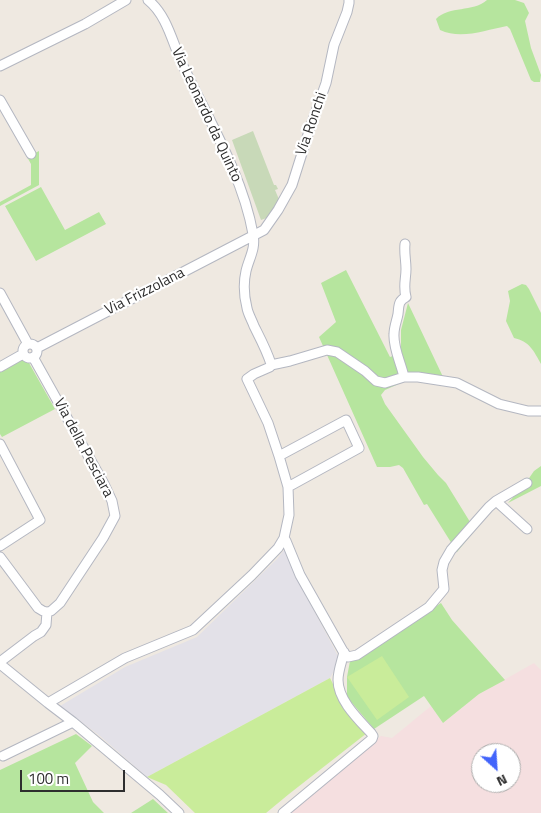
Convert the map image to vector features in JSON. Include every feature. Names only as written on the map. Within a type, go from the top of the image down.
[{"type":"street","points":[[0,66],[85,24],[126,0]]},
{"type":"street","name":"Via Leonardo da Quinto","points":[[148,0],[164,19],[181,61],[227,154],[244,200],[254,236]]},
{"type":"street","name":"Via Ronchi","points":[[254,236],[269,225],[292,185],[326,83],[334,45],[347,12],[349,0]]},
{"type":"street","points":[[0,100],[31,154]]},
{"type":"street","points":[[254,236],[252,256],[246,269],[244,286],[247,311],[271,365]]},
{"type":"street","name":"Via Frizzolana","points":[[37,348],[254,236]]},
{"type":"street","points":[[404,377],[395,349],[394,334],[398,304],[406,297],[404,288],[406,269],[405,244]]},
{"type":"street","points":[[0,293],[28,344]]},
{"type":"street","points":[[28,344],[34,345],[37,348],[36,354],[33,357],[29,358],[23,354],[23,348],[28,344]]},
{"type":"street","points":[[48,704],[124,658],[193,630],[278,548],[284,538],[289,515],[288,486],[268,423],[247,379],[249,376],[271,365],[327,350],[337,352],[376,381],[385,383],[404,377],[418,377],[457,383],[499,404],[541,412]]},
{"type":"street","points":[[0,367],[23,354]]},
{"type":"street","name":"Via della Pesciara","points":[[33,357],[104,484],[112,501],[115,516],[98,546],[60,603],[48,612]]},
{"type":"street","points":[[279,456],[346,420],[359,448],[288,486]]},
{"type":"street","points":[[0,444],[40,520],[0,546]]},
{"type":"street","points":[[284,538],[300,575],[344,652],[348,657],[357,655],[429,607],[444,589],[442,570],[451,550],[476,520],[496,501],[527,483]]},
{"type":"street","points":[[496,501],[527,529]]},
{"type":"street","points":[[278,548],[295,565]]},
{"type":"street","points":[[0,557],[38,608],[48,612],[46,625],[41,632],[0,663],[48,704],[73,722],[179,813]]},
{"type":"street","points":[[283,813],[372,739],[371,732],[348,707],[342,695],[338,680],[344,652]]},
{"type":"street","points":[[3,756],[73,722]]},
{"type":"shaded area","points":[[285,549],[304,592],[338,656],[339,662],[330,678],[147,777],[100,736],[60,706],[125,667],[197,637]]},
{"type":"shaded area","points":[[534,663],[541,670],[541,813],[284,813],[381,736],[392,738],[431,706],[443,723],[479,694]]},
{"type":"green space","points":[[487,0],[515,0],[524,3],[529,13],[525,21],[531,48],[541,75],[540,82],[531,80],[510,29],[507,26],[465,34],[448,33],[440,30],[436,19],[442,15],[454,10],[481,4]]},
{"type":"green space","points":[[253,131],[274,185],[278,189],[275,190],[281,204],[280,207],[271,212],[272,216],[261,220],[232,140]]},
{"type":"green space","points":[[39,151],[39,185],[0,206],[0,202],[31,185],[31,164],[27,157]]},
{"type":"green space","points":[[41,187],[65,230],[99,212],[106,224],[36,261],[5,206]]},
{"type":"green space","points":[[346,270],[390,357],[401,353],[401,330],[408,303],[444,379],[410,379],[385,390],[381,395],[385,404],[423,457],[446,483],[475,530],[457,552],[427,504],[424,505],[403,468],[399,465],[377,467],[319,337],[336,322],[321,283]]},
{"type":"green space","points":[[522,284],[526,285],[529,289],[541,313],[541,364],[527,344],[514,338],[506,321],[510,301],[508,291]]},
{"type":"green space","points":[[21,359],[29,363],[55,409],[2,437],[0,434],[0,370]]},
{"type":"green space","points":[[541,466],[541,486],[508,503],[534,471]]},
{"type":"green space","points":[[441,603],[452,620],[505,680],[479,694],[443,723],[424,696],[374,729],[347,697],[347,677],[350,661]]},
{"type":"green space","points":[[382,656],[409,697],[377,720],[347,677]]},
{"type":"green space","points":[[330,678],[342,702],[367,733],[266,813],[195,813],[166,785],[147,777]]},
{"type":"green space","points":[[76,734],[92,746],[75,763],[93,802],[104,813],[0,813],[0,770]]},
{"type":"green space","points":[[153,799],[168,813],[131,813]]}]
